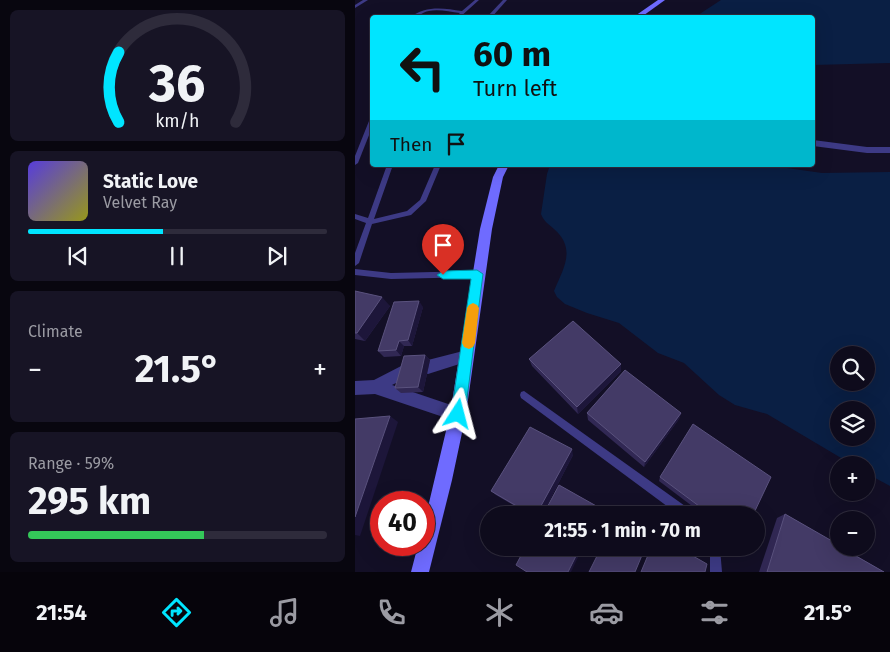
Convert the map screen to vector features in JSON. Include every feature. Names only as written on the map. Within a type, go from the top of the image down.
[{"type":"street","points":[[640,15],[662,0]]},
{"type":"street","points":[[815,143],[867,150],[890,150]]},
{"type":"street","points":[[423,571],[458,414],[485,229],[498,177],[503,167]]},
{"type":"street","points":[[428,367],[467,356]]},
{"type":"street","points":[[375,387],[407,370]]},
{"type":"street","points":[[355,388],[375,387],[458,414]]},
{"type":"lane","points":[[355,8],[366,0]]},
{"type":"lane","points":[[459,15],[477,0]]},
{"type":"lane","points":[[491,15],[505,0]]},
{"type":"lane","points":[[414,15],[419,11],[427,9],[462,12]]},
{"type":"lane","points":[[355,163],[370,125]]},
{"type":"lane","points":[[355,263],[389,167]]},
{"type":"lane","points":[[355,216],[371,222],[409,213],[423,202],[437,167]]},
{"type":"lane","points":[[355,272],[391,276],[477,274]]},
{"type":"lane","points":[[524,395],[675,506]]},
{"type":"lane","points":[[715,556],[716,572]]},
{"type":"water","points":[[721,0],[890,0],[890,63],[815,65],[815,15],[698,15]]},
{"type":"water","points":[[549,167],[780,167],[822,173],[890,172],[890,486],[875,478],[875,456],[838,456],[767,414],[735,405],[719,395],[684,363],[658,353],[619,323],[565,304],[557,297],[554,291],[566,259],[565,244],[561,237],[545,221],[541,214]]},
{"type":"building","points":[[355,291],[382,297],[357,333],[355,333]]},
{"type":"building","points":[[419,301],[408,340],[399,341],[396,350],[378,351],[394,302]]},
{"type":"building","points":[[573,321],[621,364],[577,407],[529,359]]},
{"type":"building","points":[[425,355],[418,387],[395,388],[404,356]]},
{"type":"building","points":[[625,370],[681,413],[645,462],[587,413]]},
{"type":"building","points":[[390,416],[355,517],[355,419]]},
{"type":"building","points":[[693,424],[771,477],[757,506],[699,506],[660,477]]},
{"type":"building","points":[[530,427],[572,449],[541,506],[517,506],[491,491]]},
{"type":"building","points":[[559,485],[596,506],[548,506]]},
{"type":"building","points":[[785,514],[830,540],[830,556],[856,556],[884,572],[767,572]]},
{"type":"building","points":[[521,556],[576,556],[568,572],[527,572],[516,565]]},
{"type":"building","points":[[597,556],[642,556],[635,572],[589,572]]},
{"type":"building","points":[[648,556],[693,556],[707,564],[705,572],[641,572]]},
{"type":"slow traffic","points":[[469,343],[473,308]]},
{"type":"route","points":[[443,275],[477,274],[458,414]]}]
